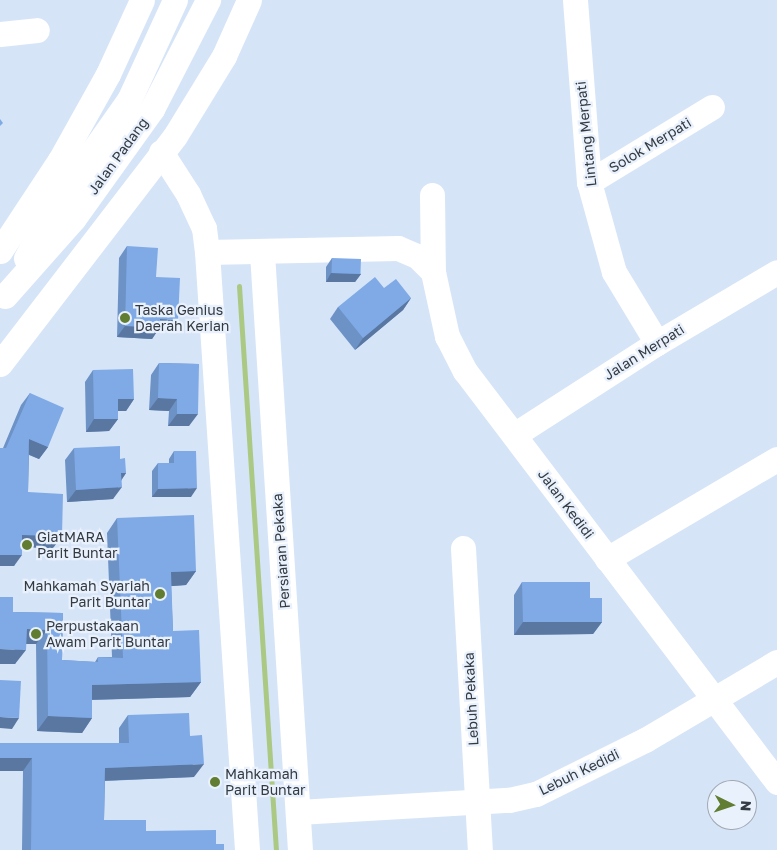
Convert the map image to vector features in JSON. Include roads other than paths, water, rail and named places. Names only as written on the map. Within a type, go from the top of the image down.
[{"type":"street","points":[[0,251],[60,160],[108,74],[142,0]]},
{"type":"street","name":"Jalan Padang","points":[[3,300],[52,209],[129,100],[175,0]]},
{"type":"street","name":"Jalan Padang","points":[[3,300],[74,218],[152,109],[208,0]]},
{"type":"street","points":[[0,364],[175,136],[224,56],[249,0]]},
{"type":"street","name":"Lintang Merpati","points":[[574,0],[589,182],[614,272],[657,343]]},
{"type":"street","points":[[3,28],[37,30]]},
{"type":"street","name":"Solok Merpati","points":[[589,182],[712,107]]},
{"type":"street","points":[[161,152],[188,194],[204,228],[207,252],[247,850]]},
{"type":"street","name":"Jalan Kedidi","points":[[432,195],[433,272],[447,336],[465,371],[777,782]]},
{"type":"street","points":[[207,252],[262,253],[398,248],[416,256],[433,272]]},
{"type":"street","name":"Persiaran Pekaka","points":[[262,253],[300,850]]},
{"type":"street","name":"Jalan Merpati","points":[[514,435],[657,343],[777,272]]},
{"type":"street","points":[[608,559],[777,459]]},
{"type":"street","name":"Lebuh Pekaka","points":[[463,548],[480,850]]},
{"type":"street","name":"Lebuh Kedidi","points":[[298,812],[477,803],[509,800],[536,794],[645,740],[777,662]]},
{"type":"waterway","points":[[239,286],[276,850]]},
{"type":"place","name":"Taska Genius Daerah Kerian","points":[[125,318]]},
{"type":"place","name":"GiatMARA Parit Buntar","points":[[27,545]]},
{"type":"place","name":"Mahkamah Syariah Parit Buntar","points":[[160,594]]},
{"type":"place","name":"Perpustakaan Awam Parit Buntar","points":[[36,634]]},
{"type":"place","name":"Mahkamah Parit Buntar","points":[[215,782]]}]
